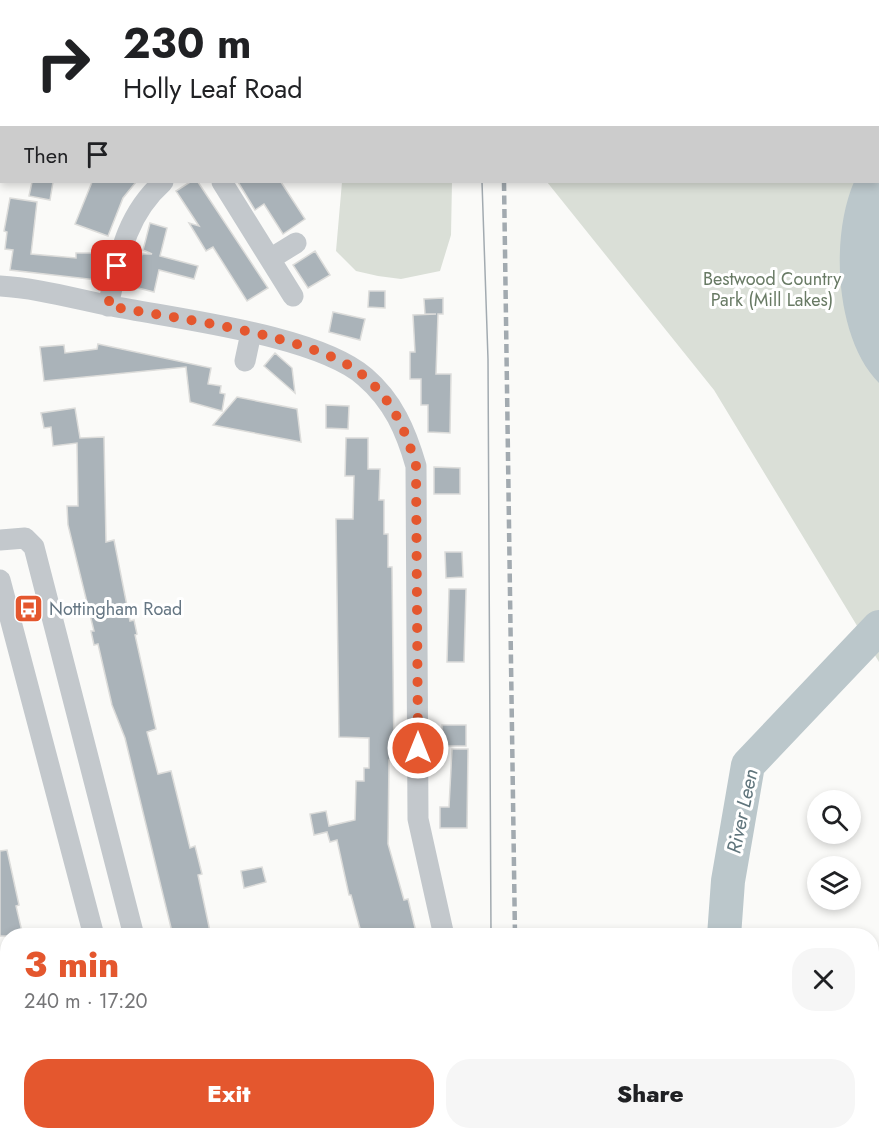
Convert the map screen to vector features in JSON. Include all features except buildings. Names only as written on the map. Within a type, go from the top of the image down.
[{"type":"street","points":[[108,306],[125,233],[150,194],[162,183]]},
{"type":"street","points":[[223,183],[293,296]]},
{"type":"street","points":[[270,259],[296,243]]},
{"type":"street","points":[[0,286],[251,333],[337,359],[364,376],[387,400],[406,432],[416,466],[418,819],[442,928]]},
{"type":"street","points":[[245,361],[251,333]]},
{"type":"street","points":[[0,540],[25,538],[34,547],[132,928]]},
{"type":"street","points":[[0,580],[92,928]]},
{"type":"green space","points":[[342,183],[452,183],[451,235],[440,271],[401,279],[378,276],[356,271],[336,251]]},
{"type":"green space","name":"Bestwood Country Park (Mill Lakes)","points":[[548,183],[879,183],[879,662],[714,390]]},
{"type":"shaded area","points":[[854,183],[879,183],[879,383],[864,364],[853,341],[845,315],[840,258],[846,205]]},
{"type":"waterway","name":"River Leen","points":[[725,928],[728,881],[748,765],[879,627]]},
{"type":"tram line","points":[[482,183],[488,359],[491,928]]},
{"type":"railway","points":[[504,183],[515,928]]},
{"type":"place","name":"Nottingham Road","points":[[28,609]]},
{"type":"route","points":[[117,266],[108,306],[251,333],[303,347],[337,359],[364,376],[387,400],[406,432],[416,466],[418,748]]}]
